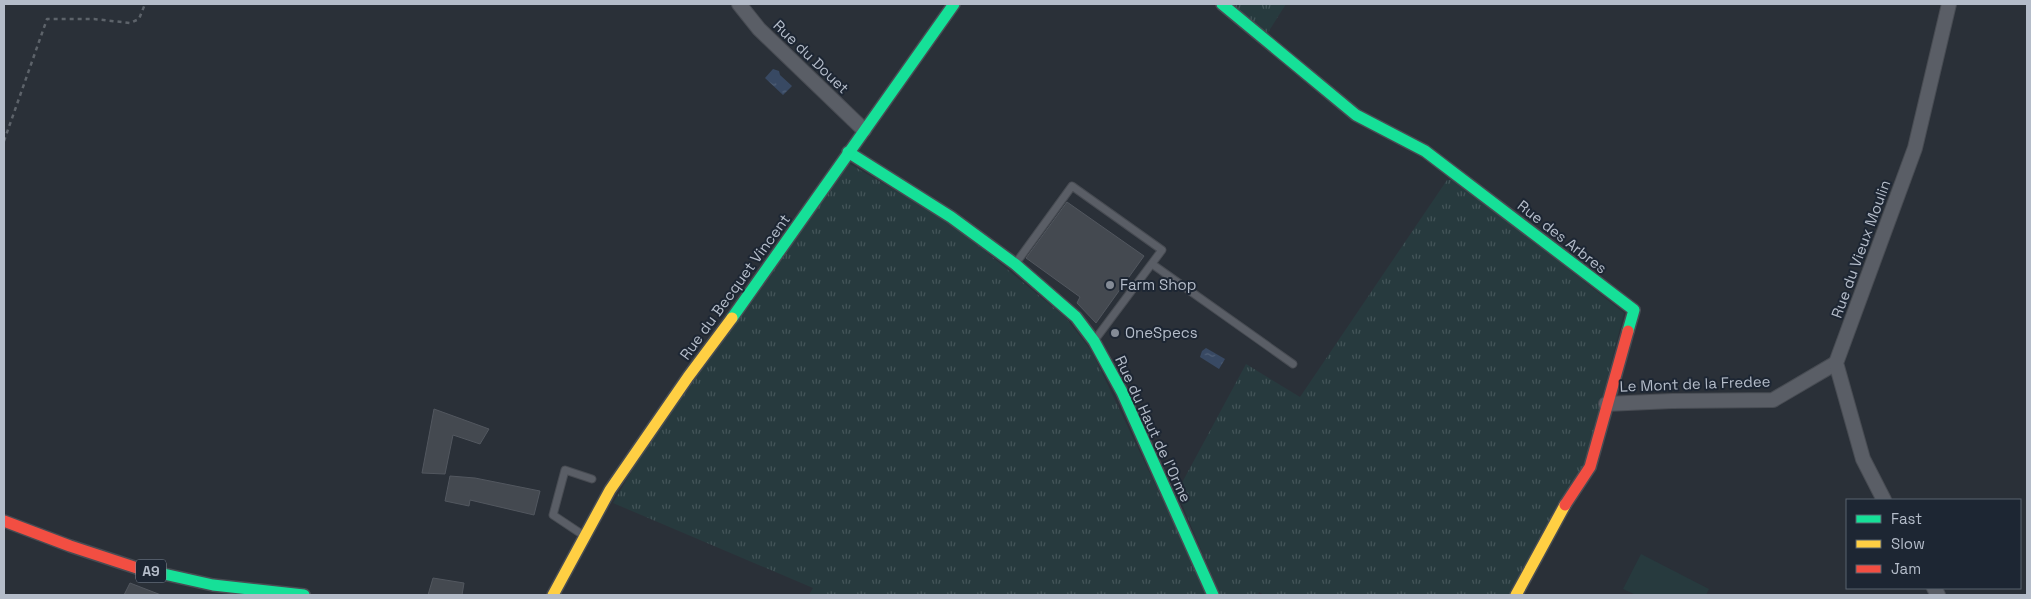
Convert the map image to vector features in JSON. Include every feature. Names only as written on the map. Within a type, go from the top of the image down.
[{"type":"street","name":"Rue du Douet","points":[[739,4],[759,30],[864,130]]},
{"type":"street","name":"Rue du Becquet Vincent","points":[[553,595],[610,490],[688,377],[710,350],[954,4]]},
{"type":"street","name":"Rue des Arbres","points":[[1222,4],[1356,114],[1425,151],[1634,310],[1606,404],[1590,467],[1557,516],[1516,595]]},
{"type":"street","name":"Rue du Vieux Moulin","points":[[1836,363],[1915,148],[1949,4]]},
{"type":"street","name":"Rue du Haut de l'Orme","points":[[848,152],[951,216],[1015,264],[1076,317],[1094,341],[1122,392],[1213,595]]},
{"type":"street","name":"Le Mont de la Fredee","points":[[1606,404],[1773,400],[1836,363]]},
{"type":"street","points":[[1836,363],[1863,459],[1883,499]]},
{"type":"street","name":"A9","points":[[4,522],[111,561],[183,579],[304,595]]},
{"type":"lane","points":[[1015,264],[1072,186],[1162,250],[1094,341]]},
{"type":"lane","points":[[1152,264],[1293,364]]},
{"type":"lane","points":[[585,536],[553,515],[564,470],[592,479]]},
{"type":"path","points":[[4,141],[47,19],[94,19],[130,23],[139,19],[145,4]]},
{"type":"green space","points":[[1231,4],[1286,4],[1267,34]]},
{"type":"green space","points":[[848,163],[951,223],[1066,318],[1092,352],[1208,595],[809,595],[813,588],[613,503],[643,452]]},
{"type":"green space","points":[[1447,180],[1455,180],[1624,313],[1585,464],[1511,595],[1264,595],[1259,592],[1258,595],[1220,595],[1177,492],[1246,364],[1300,397]]},
{"type":"green space","points":[[1641,554],[1709,589],[1706,595],[1636,595],[1623,589]]},
{"type":"water","points":[[773,69],[779,71],[780,75],[792,86],[783,95],[765,78]]},
{"type":"water","points":[[1206,348],[1225,359],[1219,369],[1200,357],[1202,351]]},
{"type":"building","points":[[1067,202],[1144,256],[1096,323],[1077,303],[1080,297],[1026,258]]},
{"type":"building","points":[[434,409],[489,429],[480,444],[453,435],[445,474],[422,473]]},
{"type":"building","points":[[450,476],[475,478],[540,491],[534,515],[470,500],[469,506],[445,501]]},
{"type":"building","points":[[433,578],[464,583],[462,595],[428,595]]},
{"type":"building","points":[[130,583],[161,595],[124,595]]},
{"type":"traffic: fast","points":[[732,318],[954,4]]},
{"type":"traffic: fast","points":[[1222,4],[1356,115],[1425,151],[1634,310],[1628,331]]},
{"type":"traffic: fast","points":[[848,152],[951,217],[1015,264],[1076,317],[1094,341],[1122,392],[1213,595]]},
{"type":"traffic: fast","points":[[137,568],[213,585],[304,595]]},
{"type":"traffic: slow","points":[[553,595],[610,490],[688,377],[732,318]]},
{"type":"traffic: slow","points":[[1516,595],[1565,505]]},
{"type":"traffic: jam","points":[[1565,505],[1590,467],[1628,331]]},
{"type":"traffic: jam","points":[[4,521],[70,546],[137,568]]},
{"type":"place","name":"Farm Shop","points":[[1110,285]]},
{"type":"place","name":"OneSpecs","points":[[1115,333]]}]
